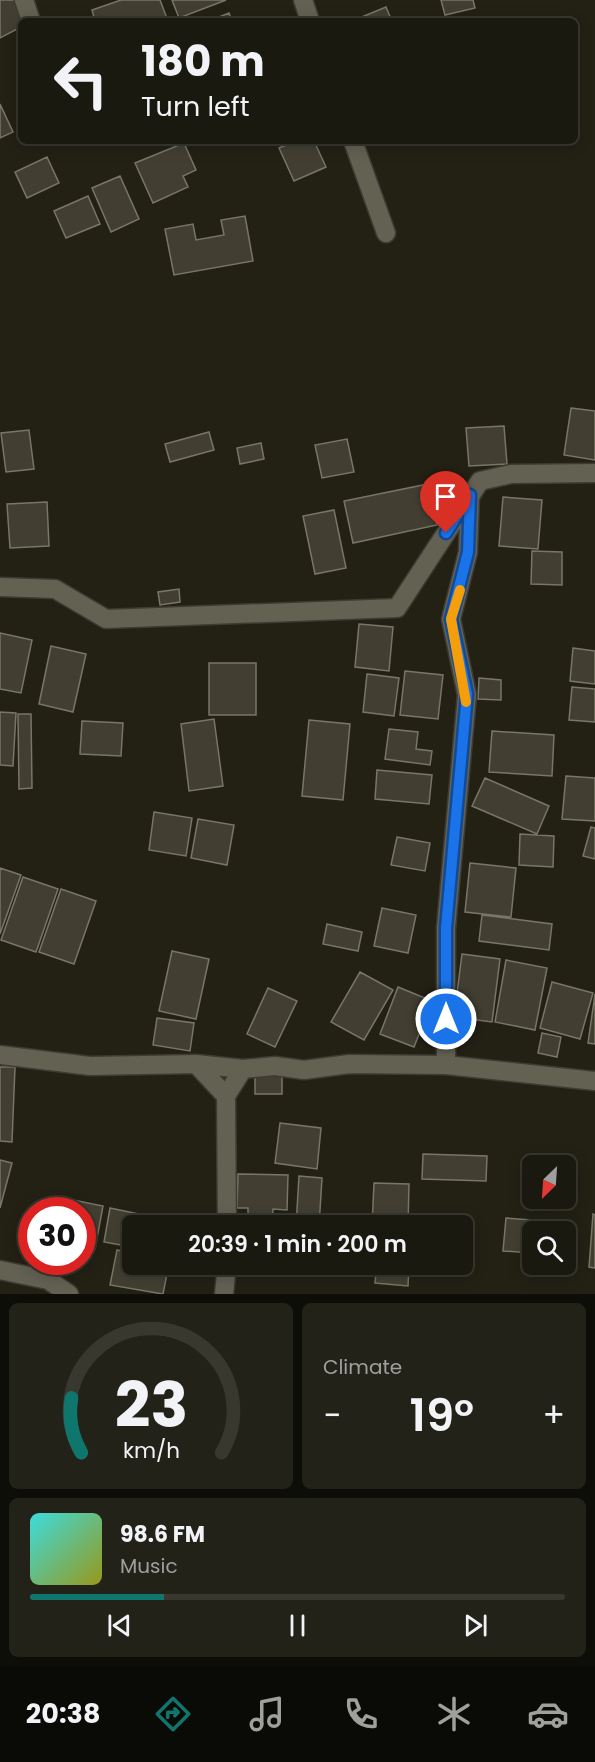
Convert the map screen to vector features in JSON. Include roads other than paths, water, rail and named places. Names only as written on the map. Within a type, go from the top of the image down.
[{"type":"street","points":[[24,0],[30,18]]},
{"type":"street","points":[[303,0],[309,18]]},
{"type":"street","points":[[354,144],[386,233]]},
{"type":"street","points":[[0,586],[55,589],[106,619],[397,608],[480,482],[493,476],[511,474],[595,473]]},
{"type":"street","points":[[446,1065],[446,928],[467,694],[451,619],[468,552],[470,495]]},
{"type":"street","points":[[0,1055],[90,1066],[196,1064],[243,1069],[274,1066],[304,1070],[349,1064],[446,1065],[595,1081]]},
{"type":"street","points":[[196,1064],[226,1096]]},
{"type":"street","points":[[227,1215],[226,1096],[243,1069]]},
{"type":"street","points":[[0,1270],[48,1280],[69,1294]]},
{"type":"street","points":[[224,1294],[226,1275]]}]
